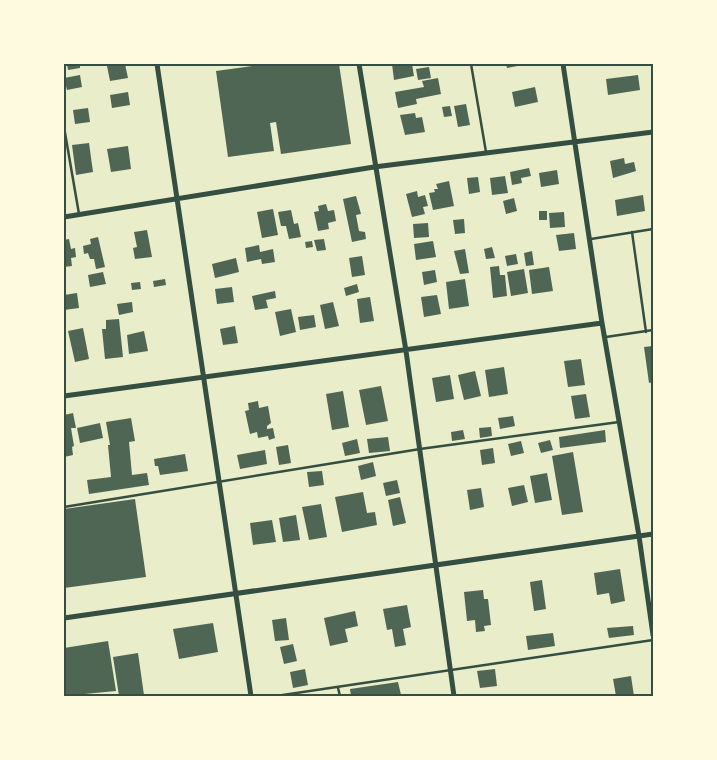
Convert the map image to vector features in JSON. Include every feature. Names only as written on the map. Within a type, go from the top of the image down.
[{"type":"street","points":[[157,64],[251,696]]},
{"type":"street","points":[[359,64],[374,167],[406,351],[454,696]]},
{"type":"street","points":[[563,64],[604,338],[639,536],[653,634]]},
{"type":"street","points":[[64,217],[374,167],[653,132]]},
{"type":"street","points":[[64,396],[602,323]]},
{"type":"street","points":[[64,618],[653,534]]},
{"type":"lane","points":[[471,64],[486,154]]},
{"type":"lane","points":[[64,127],[80,215]]},
{"type":"lane","points":[[590,240],[653,229]]},
{"type":"lane","points":[[632,232],[646,332]]},
{"type":"lane","points":[[604,338],[653,330]]},
{"type":"lane","points":[[64,507],[420,449],[619,422]]},
{"type":"lane","points":[[276,696],[653,640]]},
{"type":"lane","points":[[338,687],[340,696]]},
{"type":"building","points":[[67,64],[80,64],[80,68],[68,70]]},
{"type":"building","points":[[125,64],[128,78],[110,81],[107,66]]},
{"type":"building","points":[[266,64],[339,64],[351,144],[281,154],[276,122],[270,123],[274,151],[228,157],[216,71]]},
{"type":"building","points":[[392,64],[412,64],[414,76],[394,80]]},
{"type":"building","points":[[506,64],[523,64],[523,65],[507,68]]},
{"type":"building","points":[[429,67],[431,78],[418,80],[416,69]]},
{"type":"building","points":[[80,75],[82,87],[67,90],[64,78]]},
{"type":"building","points":[[638,75],[640,90],[608,95],[606,79]]},
{"type":"building","points":[[438,78],[441,94],[416,99],[417,104],[398,108],[395,92],[424,87],[422,81]]},
{"type":"building","points":[[535,87],[538,102],[515,107],[512,92]]},
{"type":"building","points":[[128,92],[130,105],[112,108],[110,95]]},
{"type":"building","points":[[466,104],[470,125],[458,127],[454,106]]},
{"type":"building","points":[[450,106],[452,116],[444,117],[442,107]]},
{"type":"building","points":[[88,108],[90,122],[75,124],[73,110]]},
{"type":"building","points":[[415,113],[416,118],[422,117],[425,132],[405,135],[400,115]]},
{"type":"building","points":[[89,143],[93,172],[76,175],[72,145]]},
{"type":"building","points":[[128,146],[131,169],[111,172],[107,149]]},
{"type":"building","points":[[624,158],[625,164],[634,162],[636,171],[613,178],[610,161]]},
{"type":"building","points":[[529,168],[531,176],[521,178],[522,183],[512,185],[510,172]]},
{"type":"building","points":[[557,170],[559,184],[541,187],[539,173]]},
{"type":"building","points":[[505,176],[508,193],[492,195],[490,178]]},
{"type":"building","points":[[478,177],[480,192],[469,194],[467,178]]},
{"type":"building","points":[[449,181],[454,206],[433,210],[429,193],[435,192],[434,189],[438,189],[436,184]]},
{"type":"building","points":[[417,191],[418,197],[425,195],[428,206],[423,207],[425,214],[412,217],[406,194]]},
{"type":"building","points":[[643,195],[645,211],[617,216],[615,200]]},
{"type":"building","points":[[356,196],[361,214],[356,215],[359,231],[365,232],[366,239],[352,242],[343,199]]},
{"type":"building","points":[[514,198],[517,211],[506,214],[503,201]]},
{"type":"building","points":[[326,204],[328,211],[334,210],[336,221],[328,223],[329,229],[318,231],[314,212],[319,211],[318,206]]},
{"type":"building","points":[[273,209],[278,235],[262,238],[257,212]]},
{"type":"building","points":[[291,210],[294,224],[298,223],[301,237],[289,239],[286,226],[281,226],[278,212]]},
{"type":"building","points":[[539,211],[547,211],[547,220],[539,220]]},
{"type":"building","points":[[564,212],[565,227],[550,228],[549,213]]},
{"type":"building","points":[[464,219],[465,233],[455,234],[453,220]]},
{"type":"building","points":[[428,223],[429,237],[414,238],[413,224]]},
{"type":"building","points":[[147,230],[152,257],[135,259],[133,248],[137,247],[134,232]]},
{"type":"building","points":[[574,233],[576,249],[559,251],[556,235]]},
{"type":"building","points":[[98,237],[105,267],[96,269],[94,259],[90,259],[88,253],[84,254],[83,246],[91,244],[90,239]]},
{"type":"building","points":[[69,239],[71,249],[75,248],[76,257],[71,258],[72,266],[64,267],[64,240]]},
{"type":"building","points":[[324,239],[326,250],[317,251],[314,240]]},
{"type":"building","points":[[312,241],[313,247],[306,248],[305,242]]},
{"type":"building","points":[[433,241],[436,257],[416,260],[414,244]]},
{"type":"building","points":[[259,245],[260,252],[273,249],[275,262],[262,264],[261,259],[247,262],[245,248]]},
{"type":"building","points":[[492,247],[495,258],[486,259],[484,249]]},
{"type":"building","points":[[465,249],[469,273],[460,274],[454,251]]},
{"type":"building","points":[[532,251],[534,265],[526,266],[524,253]]},
{"type":"building","points":[[516,254],[518,264],[507,266],[505,256]]},
{"type":"building","points":[[362,256],[365,275],[352,277],[349,258]]},
{"type":"building","points":[[236,258],[239,272],[215,278],[212,264]]},
{"type":"building","points":[[499,266],[500,275],[505,275],[507,296],[493,298],[490,267]]},
{"type":"building","points":[[549,267],[553,291],[532,294],[529,270]]},
{"type":"building","points":[[524,269],[528,293],[511,296],[507,272]]},
{"type":"building","points":[[435,270],[437,282],[424,285],[422,272]]},
{"type":"building","points":[[103,272],[106,284],[90,287],[88,275]]},
{"type":"building","points":[[165,279],[166,285],[154,287],[153,281]]},
{"type":"building","points":[[465,279],[469,306],[449,309],[446,282]]},
{"type":"building","points":[[140,282],[141,289],[132,290],[131,283]]},
{"type":"building","points":[[357,284],[359,292],[346,296],[344,288]]},
{"type":"building","points":[[232,287],[234,302],[217,304],[215,289]]},
{"type":"building","points":[[275,291],[276,298],[266,300],[268,308],[255,310],[252,296]]},
{"type":"building","points":[[77,293],[79,308],[64,310],[64,295]]},
{"type":"building","points":[[437,295],[441,314],[424,317],[421,297]]},
{"type":"building","points":[[370,297],[374,321],[360,323],[357,299]]},
{"type":"building","points":[[132,302],[133,312],[119,315],[117,304]]},
{"type":"building","points":[[333,302],[339,326],[325,329],[320,305]]},
{"type":"building","points":[[291,309],[296,332],[280,336],[275,312]]},
{"type":"building","points":[[314,315],[316,327],[300,330],[298,317]]},
{"type":"building","points":[[119,319],[123,357],[105,359],[102,329],[106,329],[106,320]]},
{"type":"building","points":[[235,326],[238,343],[223,345],[220,329]]},
{"type":"building","points":[[83,328],[89,359],[75,362],[68,331]]},
{"type":"building","points":[[144,331],[148,351],[129,354],[127,335]]},
{"type":"building","points":[[653,346],[653,382],[649,383],[644,347]]},
{"type":"building","points":[[581,359],[585,385],[568,387],[564,361]]},
{"type":"building","points":[[504,367],[508,394],[489,397],[485,370]]},
{"type":"building","points":[[475,371],[481,396],[464,400],[458,375]]},
{"type":"building","points":[[450,375],[454,399],[436,402],[432,378]]},
{"type":"building","points":[[381,386],[388,421],[366,425],[359,390]]},
{"type":"building","points":[[343,391],[349,427],[332,430],[326,394]]},
{"type":"building","points":[[586,394],[590,417],[575,419],[571,396]]},
{"type":"building","points":[[258,401],[259,408],[268,406],[271,423],[267,426],[267,429],[273,428],[275,438],[269,440],[268,436],[258,438],[257,432],[250,434],[245,411],[249,410],[248,403]]},
{"type":"building","points":[[73,413],[76,428],[71,428],[74,446],[72,447],[73,455],[64,457],[64,415]]},
{"type":"building","points":[[513,416],[515,426],[500,429],[498,418]]},
{"type":"building","points":[[131,418],[135,441],[129,442],[132,475],[147,473],[149,485],[89,494],[87,480],[111,477],[108,445],[110,445],[106,422]]},
{"type":"building","points":[[100,423],[103,438],[80,443],[77,428]]},
{"type":"building","points":[[491,427],[492,436],[480,438],[479,428]]},
{"type":"building","points":[[463,430],[465,439],[452,441],[451,432]]},
{"type":"building","points":[[605,430],[606,442],[560,448],[559,437]]},
{"type":"building","points":[[388,437],[390,451],[369,453],[367,439]]},
{"type":"building","points":[[357,439],[360,453],[345,456],[342,443]]},
{"type":"building","points":[[550,440],[553,450],[541,453],[538,443]]},
{"type":"building","points":[[521,441],[524,453],[511,456],[508,444]]},
{"type":"building","points":[[288,445],[291,463],[279,465],[276,447]]},
{"type":"building","points":[[493,448],[495,463],[482,465],[480,450]]},
{"type":"building","points":[[265,450],[267,464],[240,469],[237,455]]},
{"type":"building","points":[[573,452],[583,512],[562,515],[552,456]]},
{"type":"building","points":[[185,454],[188,471],[160,475],[158,466],[155,466],[154,459]]},
{"type":"building","points":[[373,462],[376,476],[361,480],[358,466]]},
{"type":"building","points":[[322,471],[324,485],[309,487],[307,472]]},
{"type":"building","points":[[547,473],[552,500],[535,503],[530,476]]},
{"type":"building","points":[[397,480],[400,493],[386,496],[383,483]]},
{"type":"building","points":[[524,485],[528,502],[512,506],[508,488]]},
{"type":"building","points":[[481,488],[484,507],[470,510],[467,490]]},
{"type":"building","points":[[363,492],[367,513],[375,512],[377,525],[342,532],[335,497]]},
{"type":"building","points":[[400,497],[406,523],[393,526],[388,500]]},
{"type":"building","points":[[135,499],[146,577],[64,588],[64,509]]},
{"type":"building","points":[[321,504],[327,537],[309,540],[302,507]]},
{"type":"building","points":[[296,515],[300,540],[283,542],[279,518]]},
{"type":"building","points":[[272,520],[276,542],[253,545],[250,523]]},
{"type":"building","points":[[620,569],[625,601],[611,604],[609,593],[597,595],[594,573]]},
{"type":"building","points":[[542,580],[546,609],[534,611],[530,582]]},
{"type":"building","points":[[483,590],[484,599],[488,599],[491,625],[484,626],[485,631],[476,632],[475,620],[467,621],[464,592]]},
{"type":"building","points":[[407,605],[411,627],[403,629],[406,645],[395,647],[392,629],[387,630],[383,609]]},
{"type":"building","points":[[355,611],[358,626],[345,629],[348,642],[330,646],[324,618]]},
{"type":"building","points":[[286,618],[289,640],[275,641],[272,620]]},
{"type":"building","points":[[213,623],[218,652],[179,659],[173,629]]},
{"type":"building","points":[[633,626],[634,635],[609,638],[607,628]]},
{"type":"building","points":[[553,633],[555,646],[528,650],[526,636]]},
{"type":"building","points":[[108,641],[116,691],[64,696],[64,648]]},
{"type":"building","points":[[293,644],[297,661],[284,664],[280,647]]},
{"type":"building","points":[[138,653],[144,695],[119,696],[113,657]]},
{"type":"building","points":[[305,669],[308,685],[293,688],[290,672]]},
{"type":"building","points":[[495,669],[497,686],[480,688],[477,671]]},
{"type":"building","points":[[631,676],[634,696],[616,696],[613,679]]},
{"type":"building","points":[[398,682],[401,695],[351,696],[350,689]]}]
